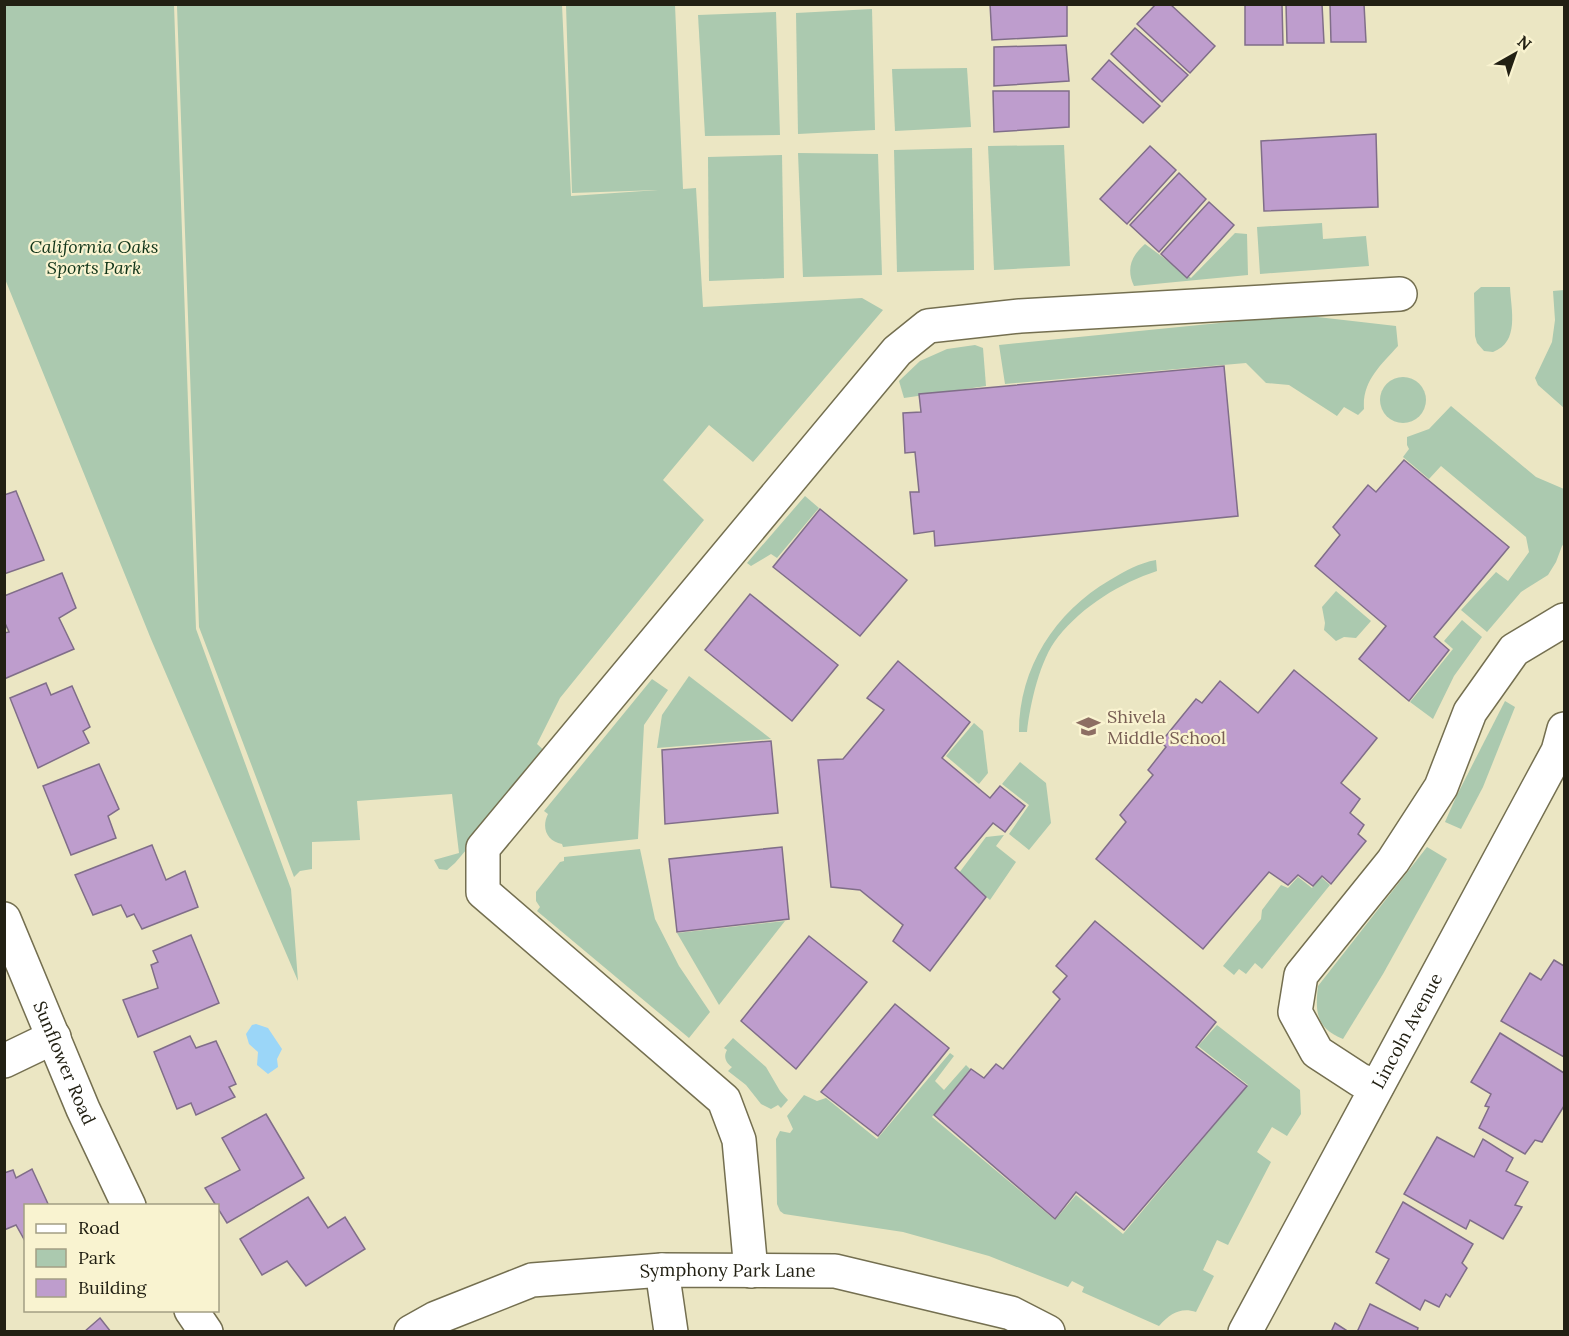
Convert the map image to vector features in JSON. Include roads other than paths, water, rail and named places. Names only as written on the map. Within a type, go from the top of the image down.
[{"type":"street","points":[[751,1271],[739,1140],[724,1100],[483,892],[483,848],[897,351],[928,326],[1020,316],[1400,294]]},
{"type":"street","points":[[1377,1086],[1360,1080],[1317,1052],[1294,1012],[1301,975],[1393,861],[1441,787],[1470,712],[1514,650],[1564,620]]},
{"type":"street","name":"Lincoln Avenue","points":[[1245,1332],[1558,751],[1564,729]]},
{"type":"street","name":"Sunflower Road","points":[[4,919],[83,1109],[128,1204]]},
{"type":"street","points":[[4,1061],[54,1037]]},
{"type":"street","points":[[662,1270],[671,1332]]},
{"type":"street","name":"Symphony Park Lane","points":[[411,1332],[436,1318],[532,1280],[662,1270],[835,1271],[1011,1313],[1048,1332]]},
{"type":"street","points":[[192,1312],[206,1332]]},
{"type":"water","points":[[252,1025],[268,1028],[282,1049],[277,1059],[278,1067],[268,1074],[257,1065],[258,1052],[249,1044],[246,1034]]},
{"type":"place","name":"Shivela Middle School","points":[[1089,727]]},
{"type":"park label","name":"California Oaks Sports Park","points":[[94,257]]}]
